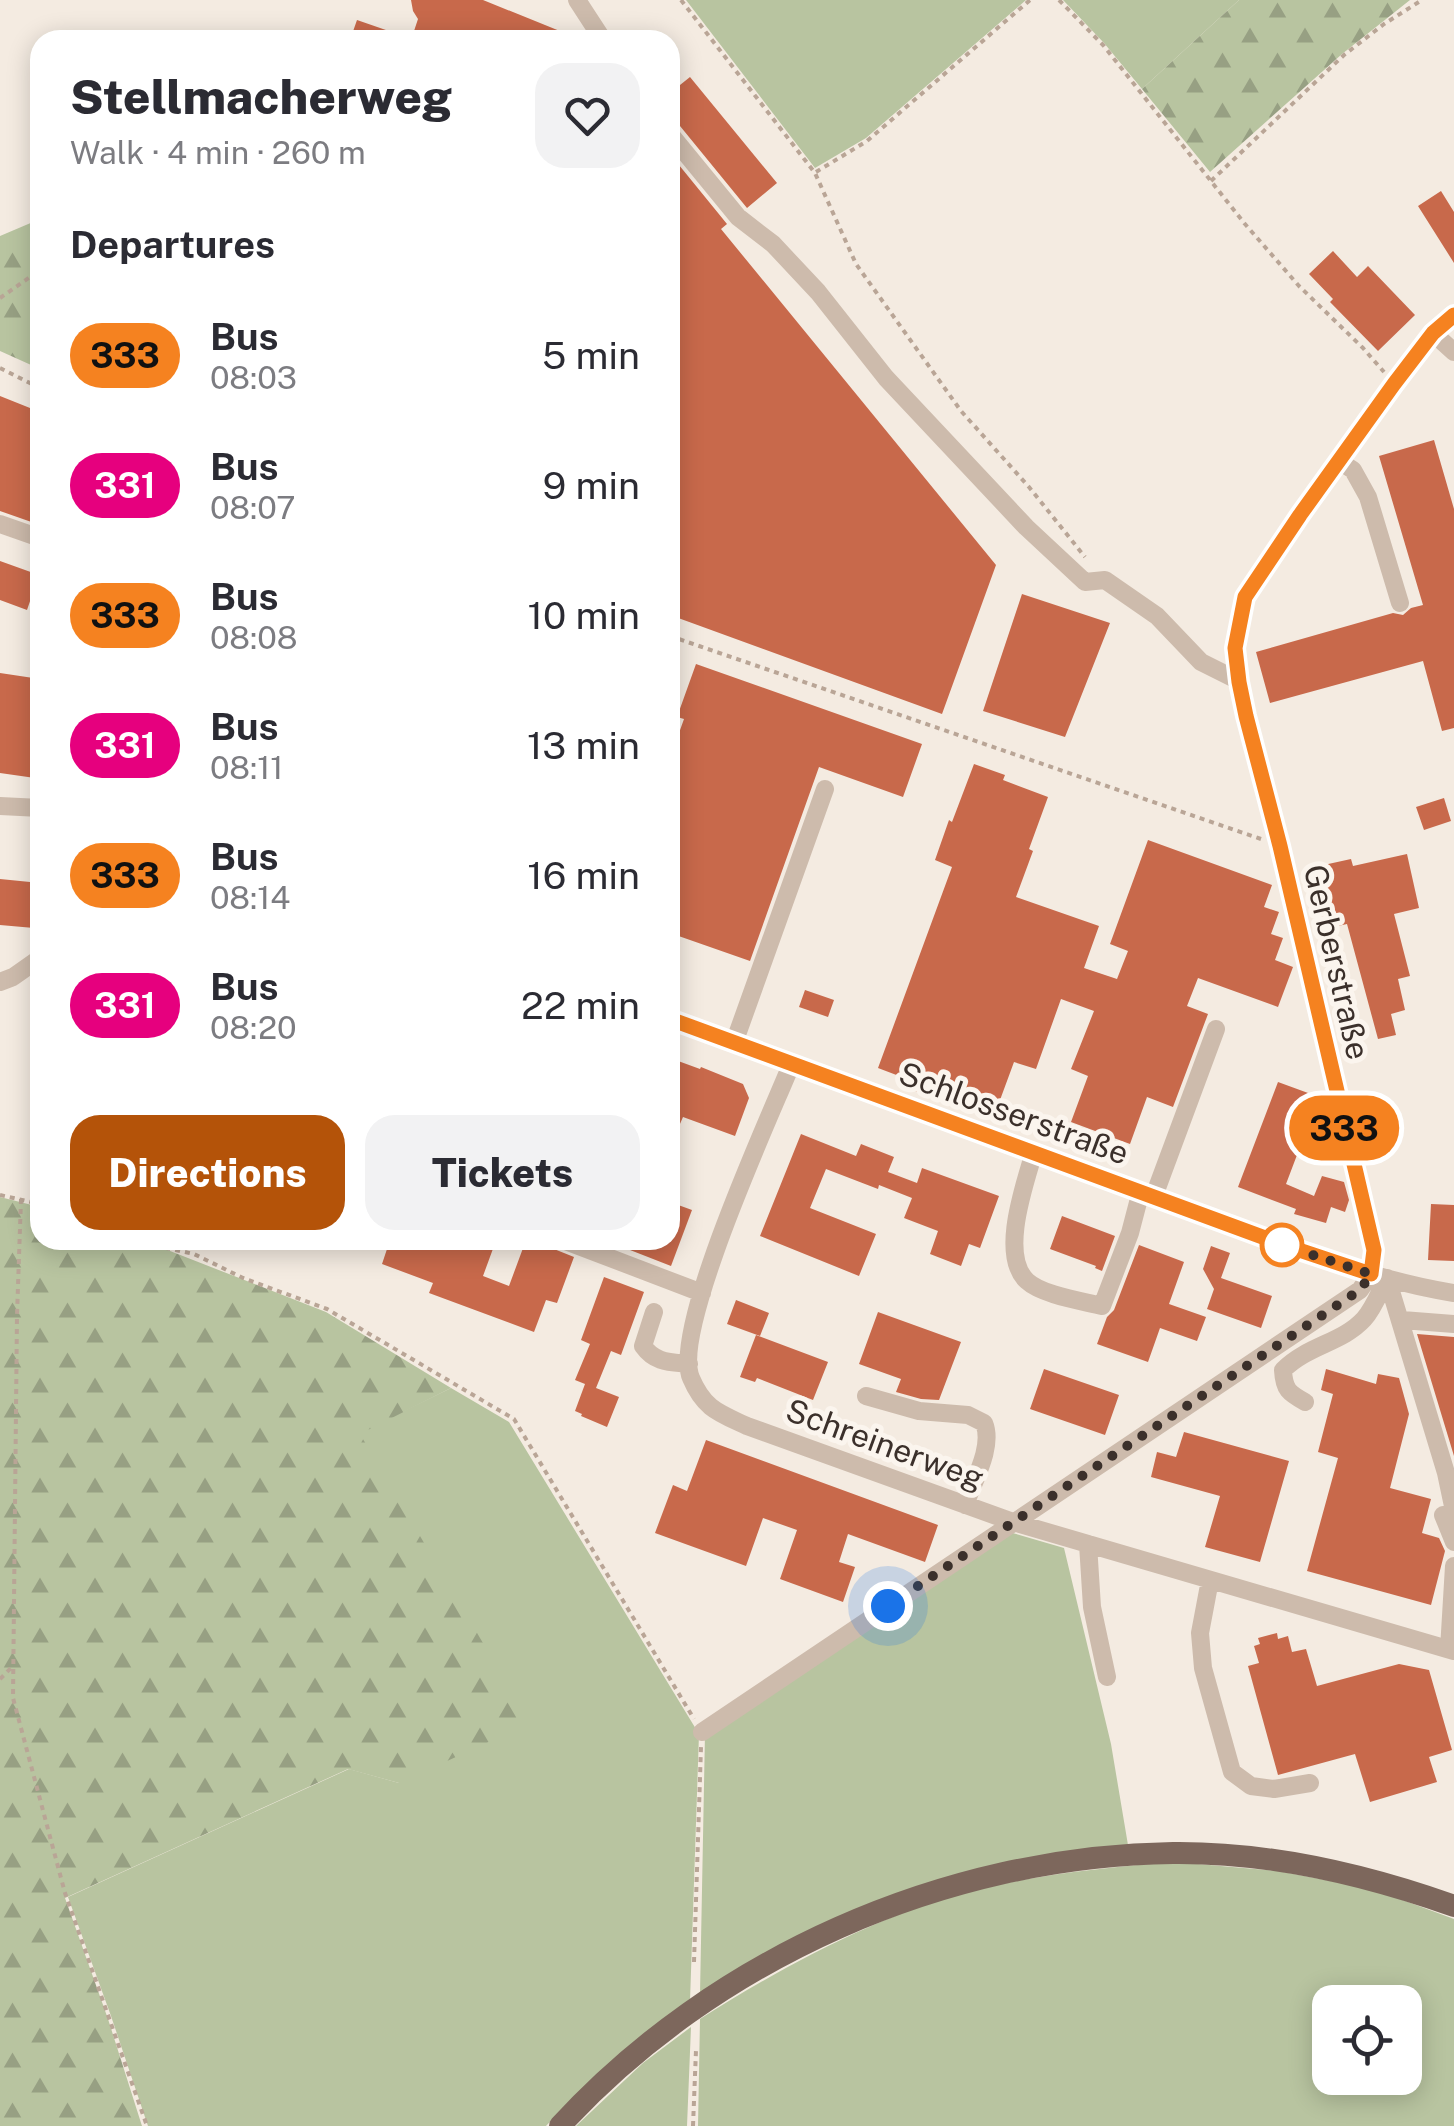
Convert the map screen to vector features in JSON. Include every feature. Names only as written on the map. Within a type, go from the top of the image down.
[{"type":"main road","points":[[560,2126],[656,2038],[737,1982],[849,1923],[969,1882],[1078,1860],[1175,1853],[1227,1855],[1297,1864],[1378,1881],[1454,1906]]},
{"type":"street","points":[[577,0],[596,30]]},
{"type":"street","points":[[680,146],[738,218],[774,244],[886,378],[1026,527],[1085,582],[1104,580],[1157,616],[1201,662],[1239,682]]},
{"type":"street","name":"Gerberstraße","points":[[1454,315],[1433,333],[1394,384],[1245,597],[1235,648],[1239,682],[1379,1276],[1402,1320],[1450,1472],[1448,1513],[1454,1542]]},
{"type":"street","points":[[1433,333],[1454,352]]},
{"type":"street","points":[[1339,462],[1353,470],[1368,497],[1400,603]]},
{"type":"street","points":[[0,524],[30,534]]},
{"type":"street","points":[[734,1043],[825,789]]},
{"type":"street","points":[[0,806],[30,808]]},
{"type":"street","points":[[0,982],[30,966]]},
{"type":"street","name":"Schlosserstraße","points":[[680,1023],[1287,1246],[1421,1288],[1454,1292]]},
{"type":"street","points":[[1034,1152],[1018,1210],[1018,1267],[1026,1281],[1042,1290],[1102,1306],[1216,1028]]},
{"type":"street","points":[[654,1312],[643,1346],[660,1361],[689,1364],[689,1338],[710,1264],[792,1064]]},
{"type":"street","points":[[588,1250],[702,1293]]},
{"type":"street","points":[[1305,1402],[1290,1393],[1284,1370],[1297,1356],[1340,1336],[1366,1318],[1379,1276]]},
{"type":"street","points":[[702,1732],[1379,1276]]},
{"type":"street","points":[[1402,1320],[1454,1324]]},
{"type":"street","name":"Schreinerweg","points":[[689,1364],[689,1375],[709,1409],[748,1426],[1013,1522],[1452,1650]]},
{"type":"street","points":[[866,1396],[919,1412],[968,1415],[984,1423],[987,1430],[980,1464],[964,1505]]},
{"type":"street","points":[[1088,1544],[1092,1607],[1107,1677]]},
{"type":"street","points":[[1452,1650],[1454,1566]]},
{"type":"street","points":[[1210,1580],[1200,1633],[1203,1668],[1232,1772],[1251,1786],[1274,1789],[1310,1783]]},
{"type":"path","points":[[682,0],[815,174],[856,264],[962,411],[1104,580]]},
{"type":"path","points":[[815,174],[867,141],[1030,0]]},
{"type":"path","points":[[1058,0],[1103,46],[1298,286],[1363,348],[1394,384]]},
{"type":"path","points":[[1212,181],[1344,55],[1422,0]]},
{"type":"path","points":[[0,298],[30,277]]},
{"type":"path","points":[[0,368],[30,383]]},
{"type":"path","points":[[680,639],[1280,846]]},
{"type":"path","points":[[0,1195],[30,1201]]},
{"type":"path","points":[[21,1198],[12,1698],[65,1893],[147,2126]]},
{"type":"path","points":[[175,1250],[194,1254],[243,1278],[327,1310],[514,1419],[702,1732],[694,1962]]},
{"type":"path","points":[[0,1679],[13,1666]]},
{"type":"path","points":[[693,2126],[696,2050]]},
{"type":"green space","points":[[686,0],[1026,0],[866,138],[815,168]]},
{"type":"green space","points":[[1063,0],[1239,0],[1142,89]]},
{"type":"green space","points":[[1239,0],[1410,0],[1342,54],[1210,172],[1142,89]]},
{"type":"green space","points":[[30,223],[30,364],[0,351],[0,236]]},
{"type":"green space","points":[[0,1197],[30,1204],[30,1250],[168,1250],[326,1312],[451,1388],[360,1434],[530,1723],[399,1783],[348,1769],[65,1898],[142,2126],[0,2126]]},
{"type":"green space","points":[[451,1388],[509,1422],[699,1734],[690,2001],[615,2060],[546,2126],[148,2126],[68,1897],[349,1769],[399,1783],[359,1433]]},
{"type":"green space","points":[[1009,1532],[1064,1548],[1111,1744],[1128,1845],[845,1914],[787,1941],[700,1994],[705,1733]]},
{"type":"green space","points":[[1175,1862],[1278,1871],[1373,1889],[1454,1919],[1454,2126],[698,2126],[700,2019],[834,1943],[906,1912],[978,1889],[1076,1872]]},
{"type":"green space","points":[[691,2027],[687,2126],[576,2126],[643,2063]]},
{"type":"building","points":[[411,0],[483,0],[557,30],[414,30],[418,19]]},
{"type":"building","points":[[357,20],[386,30],[354,30]]},
{"type":"building","points":[[690,77],[777,183],[747,208],[680,126],[680,85]]},
{"type":"building","points":[[680,166],[727,224],[721,229],[996,565],[942,714],[680,619]]},
{"type":"building","points":[[1441,191],[1454,212],[1454,263],[1418,206]]},
{"type":"building","points":[[1333,251],[1357,277],[1368,266],[1415,315],[1378,351],[1330,302],[1333,299],[1309,274]]},
{"type":"building","points":[[0,396],[30,408],[30,522],[0,511]]},
{"type":"building","points":[[1434,440],[1454,509],[1454,728],[1442,731],[1423,661],[1270,703],[1256,652],[1393,613],[1403,615],[1423,605],[1379,456]]},
{"type":"building","points":[[0,561],[30,572],[27,610],[0,600]]},
{"type":"building","points":[[1022,594],[1110,623],[1065,737],[983,711]]},
{"type":"building","points":[[696,664],[922,744],[903,797],[819,767],[750,961],[680,936],[680,730],[684,719],[680,718]]},
{"type":"building","points":[[0,673],[30,678],[30,777],[0,773]]},
{"type":"building","points":[[974,764],[1048,797],[1016,897],[1099,926],[1084,968],[1117,979],[1128,951],[1110,944],[1148,840],[1272,885],[1264,907],[1279,912],[1271,934],[1283,938],[1275,960],[1293,967],[1278,1007],[1198,978],[1187,1006],[1208,1014],[1173,1107],[1147,1097],[1130,1144],[1071,1122],[1088,1076],[1071,1069],[1094,1011],[1061,999],[1036,1069],[1014,1062],[1000,1100],[948,1082],[941,1100],[904,1087],[907,1079],[878,1068],[952,867],[935,860]]},
{"type":"building","points":[[1444,798],[1451,821],[1424,830],[1416,807]]},
{"type":"building","points":[[1407,854],[1419,908],[1394,914],[1410,976],[1398,979],[1405,1010],[1391,1014],[1396,1035],[1378,1039],[1347,924],[1324,929],[1310,868],[1351,859],[1353,866]]},
{"type":"building","points":[[0,879],[30,882],[30,928],[0,925]]},
{"type":"building","points":[[805,990],[834,1000],[828,1017],[799,1007]]},
{"type":"building","points":[[680,1062],[743,1084],[749,1098],[735,1136],[683,1117],[680,1124]]},
{"type":"building","points":[[1278,1082],[1319,1097],[1286,1184],[1314,1196],[1322,1176],[1344,1182],[1349,1200],[1345,1212],[1331,1207],[1326,1223],[1294,1214],[1296,1209],[1238,1187]]},
{"type":"building","points":[[801,1134],[856,1156],[861,1144],[894,1157],[888,1172],[917,1183],[922,1168],[999,1196],[980,1248],[969,1244],[961,1266],[930,1254],[938,1231],[904,1218],[912,1198],[826,1169],[810,1208],[876,1234],[859,1276],[760,1236]]},
{"type":"building","points":[[1431,1204],[1454,1205],[1454,1261],[1428,1260]]},
{"type":"building","points":[[680,1206],[692,1210],[680,1242]]},
{"type":"building","points":[[1062,1216],[1115,1236],[1102,1271],[1050,1249]]},
{"type":"building","points":[[1139,1245],[1184,1262],[1169,1304],[1206,1317],[1197,1341],[1160,1328],[1148,1362],[1097,1344]]},
{"type":"building","points":[[1211,1246],[1230,1253],[1221,1278],[1272,1296],[1261,1328],[1207,1309],[1214,1289],[1203,1269]]},
{"type":"building","points":[[387,1250],[493,1250],[483,1276],[509,1286],[522,1250],[556,1250],[574,1257],[557,1303],[546,1300],[534,1332],[429,1293],[433,1283],[382,1264]]},
{"type":"building","points":[[630,1250],[677,1250],[671,1266]]},
{"type":"building","points":[[604,1277],[644,1292],[621,1355],[611,1351],[596,1388],[619,1397],[607,1427],[575,1411],[585,1384],[575,1380],[590,1344],[581,1340]]},
{"type":"building","points":[[736,1300],[769,1313],[760,1336],[727,1324]]},
{"type":"building","points":[[878,1312],[961,1342],[939,1400],[896,1392],[901,1379],[859,1364]]},
{"type":"building","points":[[1417,1334],[1454,1337],[1454,1456]]},
{"type":"building","points":[[756,1335],[828,1362],[813,1400],[757,1378],[755,1382],[740,1377]]},
{"type":"building","points":[[1044,1369],[1119,1395],[1105,1435],[1030,1409]]},
{"type":"building","points":[[1326,1369],[1376,1384],[1378,1374],[1399,1378],[1409,1414],[1390,1488],[1431,1499],[1422,1533],[1439,1538],[1445,1551],[1431,1605],[1307,1571],[1338,1458],[1318,1452],[1333,1394],[1321,1390]]},
{"type":"building","points":[[1184,1432],[1289,1461],[1260,1562],[1205,1547],[1220,1496],[1151,1477],[1157,1452],[1176,1457]]},
{"type":"building","points":[[706,1440],[938,1525],[925,1562],[848,1534],[839,1562],[855,1567],[843,1602],[780,1579],[797,1530],[763,1518],[746,1566],[655,1533],[673,1485],[687,1491]]},
{"type":"building","points":[[1277,1633],[1278,1639],[1288,1636],[1292,1652],[1306,1649],[1317,1686],[1399,1664],[1429,1670],[1452,1750],[1429,1757],[1437,1782],[1370,1802],[1355,1754],[1278,1775],[1248,1666],[1259,1663],[1254,1646],[1260,1644],[1258,1638]]},
{"type":"bus line","name":"333","points":[[680,1023],[1371,1274],[1374,1250],[1269,798],[1246,716],[1235,648],[1245,597],[1394,384],[1433,333],[1454,315]]},
{"type":"route","points":[[888,1606],[1360,1290],[1371,1274],[1282,1245]]}]
